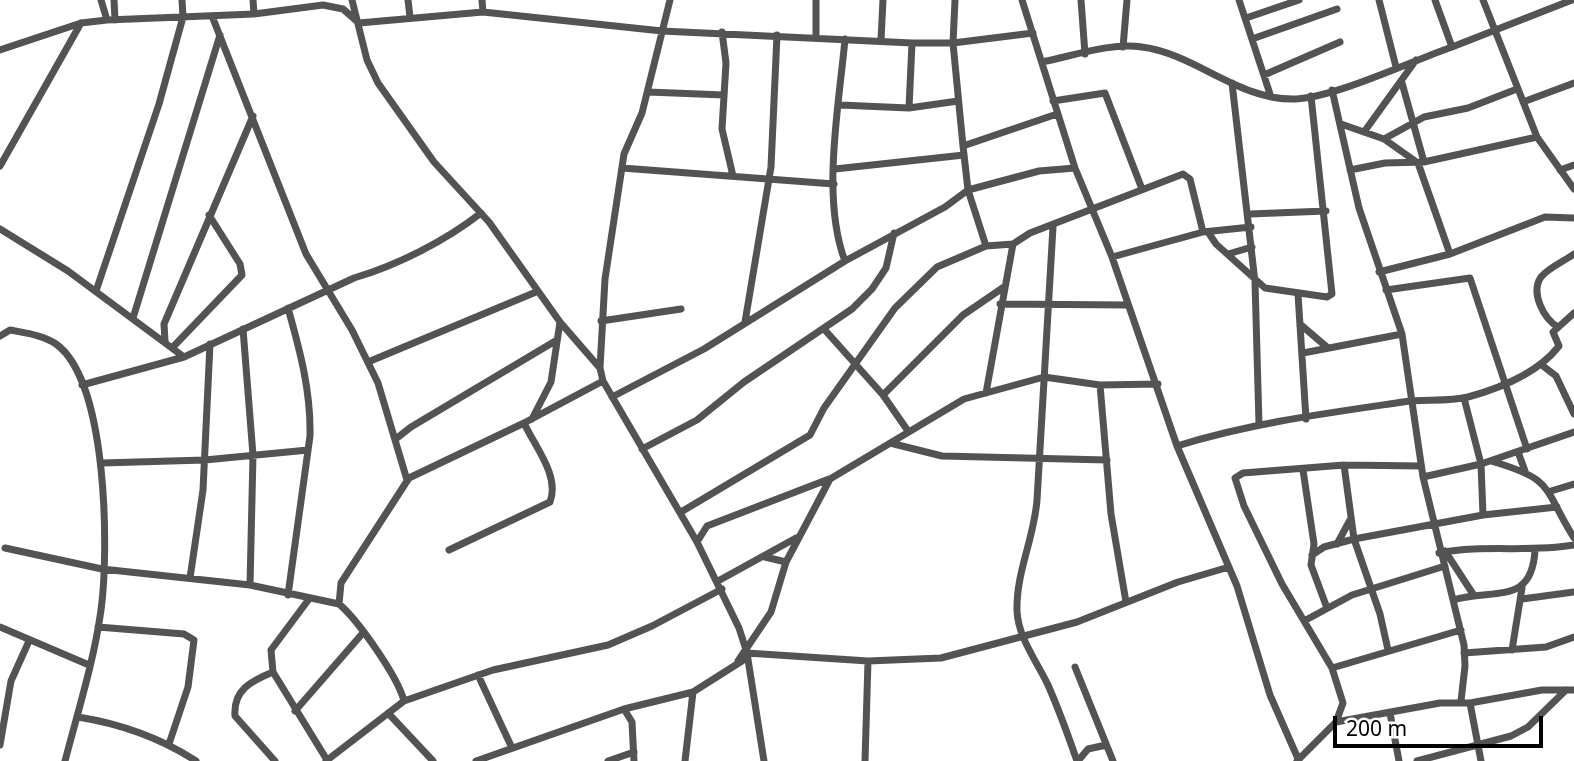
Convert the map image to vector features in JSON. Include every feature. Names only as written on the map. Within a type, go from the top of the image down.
[{"type":"street","points":[[101,0],[111,20]]},
{"type":"street","points":[[111,20],[114,0]]},
{"type":"street","points":[[96,291],[134,186],[183,17],[182,0]]},
{"type":"street","points":[[253,0],[254,14]]},
{"type":"street","points":[[352,0],[377,83],[434,162],[481,214],[536,292],[600,368]]},
{"type":"street","points":[[408,0],[410,17]]},
{"type":"street","points":[[482,0],[483,12]]},
{"type":"street","points":[[670,0],[648,92],[624,153],[610,236],[601,321],[600,368],[603,381],[681,512],[720,585],[747,654],[764,761]]},
{"type":"street","points":[[816,0],[816,37]]},
{"type":"street","points":[[881,40],[883,0]]},
{"type":"street","points":[[955,0],[953,43],[968,190],[986,246]]},
{"type":"street","points":[[1023,0],[1075,168],[1112,257],[1158,384],[1177,446],[1228,567],[1270,695],[1298,761],[1336,722],[1343,703],[1332,668],[1282,584],[1235,478],[1243,473],[1345,465],[1421,466]]},
{"type":"street","points":[[1081,0],[1085,54]]},
{"type":"street","points":[[1123,47],[1127,0]]},
{"type":"street","points":[[1239,0],[1271,97]]},
{"type":"street","points":[[1246,18],[1299,0]]},
{"type":"street","points":[[1379,0],[1396,68]]},
{"type":"street","points":[[1435,0],[1452,47]]},
{"type":"street","points":[[1483,0],[1537,137],[1574,189]]},
{"type":"street","points":[[1042,62],[1123,47],[1167,52],[1232,83],[1271,97],[1311,96],[1396,68],[1572,0]]},
{"type":"street","points":[[0,50],[80,23],[254,14],[323,5],[343,9],[359,23],[483,12],[662,31],[777,34],[912,43],[953,43],[1033,33]]},
{"type":"street","points":[[1252,39],[1338,9]]},
{"type":"street","points":[[212,16],[306,254],[368,362],[397,438],[407,480]]},
{"type":"street","points":[[0,166],[80,23]]},
{"type":"street","points":[[722,32],[726,63],[723,136],[733,176]]},
{"type":"street","points":[[745,322],[770,177],[777,34]]},
{"type":"street","points":[[133,318],[220,35]]},
{"type":"street","points":[[845,39],[834,184],[838,241],[845,261]]},
{"type":"street","points":[[1264,75],[1340,42]]},
{"type":"street","points":[[909,108],[912,43]]},
{"type":"street","points":[[1364,132],[1402,83],[1416,60]]},
{"type":"street","points":[[1232,83],[1250,214],[1259,424]]},
{"type":"street","points":[[1402,83],[1414,122],[1421,162],[1450,254]]},
{"type":"street","points":[[1523,102],[1574,83]]},
{"type":"street","points":[[1384,139],[1414,122],[1468,108],[1517,89]]},
{"type":"street","points":[[1332,90],[1350,170],[1379,272],[1402,334],[1423,477],[1433,526],[1461,630],[1464,653],[1461,701]]},
{"type":"street","points":[[648,92],[724,95]]},
{"type":"street","points":[[1053,101],[1105,93],[1142,189]]},
{"type":"street","points":[[681,512],[810,435],[824,408],[895,308],[937,267],[986,246],[1013,244],[1030,233],[1176,176],[1187,176],[1206,232],[1255,282],[1273,291],[1327,297],[1332,295],[1326,211],[1311,96]]},
{"type":"street","points":[[840,105],[909,108],[958,101]]},
{"type":"street","points":[[963,145],[1057,114]]},
{"type":"street","points":[[165,341],[164,324],[253,115]]},
{"type":"street","points":[[1340,124],[1384,139],[1421,162]]},
{"type":"street","points":[[1350,170],[1385,163],[1421,162],[1537,137]]},
{"type":"street","points":[[835,169],[964,155]]},
{"type":"street","points":[[1560,170],[1574,165]]},
{"type":"street","points":[[622,167],[834,184]]},
{"type":"street","points":[[612,397],[704,349],[845,261],[945,207],[968,190],[1039,171],[1075,168]]},
{"type":"street","points":[[1250,214],[1326,211]]},
{"type":"street","points":[[82,385],[184,357],[354,278],[381,270],[463,227],[481,214]]},
{"type":"street","points":[[173,347],[242,275],[240,264],[209,215]]},
{"type":"street","points":[[1379,272],[1450,254],[1538,219],[1574,218]]},
{"type":"street","points":[[1053,226],[1044,377],[1045,408],[1035,527],[1018,587],[1017,614],[1022,635],[1050,689],[1078,761],[1088,749],[1106,745]]},
{"type":"street","points":[[1112,257],[1206,232],[1251,227]]},
{"type":"street","points":[[0,229],[96,291],[184,357]]},
{"type":"street","points":[[642,449],[697,420],[744,382],[824,329],[872,289],[886,268],[894,233]]},
{"type":"street","points":[[986,393],[1013,244]]},
{"type":"street","points":[[997,247],[1009,259]]},
{"type":"street","points":[[1228,254],[1252,247]]},
{"type":"street","points":[[1558,327],[1545,317],[1539,282],[1544,275],[1574,254]]},
{"type":"street","points":[[1385,290],[1470,278],[1527,449]]},
{"type":"street","points":[[883,395],[963,315],[1004,287]]},
{"type":"street","points":[[368,362],[536,292]]},
{"type":"street","points":[[1298,294],[1306,419]]},
{"type":"street","points":[[1000,304],[1128,305]]},
{"type":"street","points":[[288,595],[311,411],[307,378],[289,308]]},
{"type":"street","points":[[601,321],[681,309]]},
{"type":"street","points":[[1177,446],[1259,424],[1306,419],[1413,400],[1464,398],[1543,366],[1559,346],[1552,334],[1574,313]]},
{"type":"street","points":[[528,421],[551,382],[561,322]]},
{"type":"street","points":[[150,330],[164,324]]},
{"type":"street","points":[[1301,325],[1328,348]]},
{"type":"street","points":[[243,329],[253,455],[250,585]]},
{"type":"street","points":[[824,329],[883,395],[908,431]]},
{"type":"street","points":[[0,336],[10,330],[55,344],[75,367],[100,439],[102,569],[98,627],[79,717],[65,761]]},
{"type":"street","points":[[1303,353],[1402,334]]},
{"type":"street","points":[[397,438],[557,340]]},
{"type":"street","points":[[1302,342],[1316,351]]},
{"type":"street","points":[[190,578],[205,460],[210,344]]},
{"type":"street","points":[[196,350],[207,369]]},
{"type":"street","points":[[1543,366],[1556,376],[1570,399],[1574,414]]},
{"type":"street","points":[[692,532],[830,479],[964,399],[1044,377],[1100,384],[1158,384]]},
{"type":"street","points":[[339,604],[341,583],[407,480],[603,381]]},
{"type":"street","points":[[1100,384],[1111,514],[1126,602]]},
{"type":"street","points":[[1464,398],[1481,464],[1483,515]]},
{"type":"street","points":[[449,550],[550,502],[554,492],[552,481],[528,421]]},
{"type":"street","points":[[1423,477],[1481,464],[1574,432]]},
{"type":"street","points":[[889,442],[942,456],[1107,460]]},
{"type":"street","points":[[102,463],[205,460],[308,450]]},
{"type":"street","points":[[1518,452],[1525,471]]},
{"type":"street","points":[[1491,461],[1525,471],[1551,491],[1574,538]]},
{"type":"street","points":[[1345,465],[1354,539],[1372,589],[1388,650]]},
{"type":"street","points":[[1303,470],[1314,544],[1311,555],[1313,578],[1327,608]]},
{"type":"street","points":[[476,761],[624,709],[693,692],[747,654],[771,611],[786,562],[797,538],[830,479]]},
{"type":"street","points":[[1551,491],[1574,484]]},
{"type":"street","points":[[1311,555],[1324,547],[1354,539],[1483,515],[1557,507]]},
{"type":"street","points":[[1337,544],[1350,520]]},
{"type":"street","points":[[697,542],[707,526]]},
{"type":"street","points":[[309,598],[271,650],[273,671],[326,761],[404,701],[528,660],[608,645],[652,626],[797,538]]},
{"type":"street","points":[[1314,544],[1324,547]]},
{"type":"street","points":[[1442,552],[1479,548],[1535,550],[1574,545]]},
{"type":"street","points":[[5,548],[102,569],[250,585],[339,604],[350,613],[362,634],[394,674],[404,701]]},
{"type":"street","points":[[1512,650],[1522,588],[1529,580],[1535,550]]},
{"type":"street","points":[[1442,552],[1473,594]]},
{"type":"street","points":[[765,557],[786,562]]},
{"type":"street","points":[[1304,621],[1372,589],[1445,566]]},
{"type":"street","points":[[747,654],[868,661],[941,658],[1077,622],[1228,567]]},
{"type":"street","points":[[1453,600],[1473,594],[1522,588]]},
{"type":"street","points":[[1522,599],[1574,592]]},
{"type":"street","points":[[0,627],[89,665]]},
{"type":"street","points":[[98,627],[184,634],[194,640],[188,687],[169,744]]},
{"type":"street","points":[[1332,668],[1461,630]]},
{"type":"street","points":[[295,711],[362,634]]},
{"type":"street","points":[[1464,653],[1546,647],[1574,638]]},
{"type":"street","points":[[0,745],[8,713],[11,681],[29,641]]},
{"type":"street","points":[[865,761],[868,661]]},
{"type":"street","points":[[1075,667],[1113,761]]},
{"type":"street","points":[[273,671],[247,685],[235,700],[234,708],[235,716],[275,761]]},
{"type":"street","points":[[478,675],[512,748]]},
{"type":"street","points":[[1336,722],[1461,701],[1471,703],[1521,692],[1570,690]]},
{"type":"street","points":[[1417,761],[1511,736],[1528,727],[1570,690]]},
{"type":"street","points":[[685,761],[693,692]]},
{"type":"street","points":[[1471,703],[1481,761]]},
{"type":"street","points":[[632,722],[640,705]]},
{"type":"street","points":[[608,761],[634,757],[632,722],[624,709]]},
{"type":"street","points":[[388,713],[433,761]]},
{"type":"street","points":[[1390,713],[1399,761]]},
{"type":"street","points":[[79,717],[120,725],[169,744],[196,761]]}]
